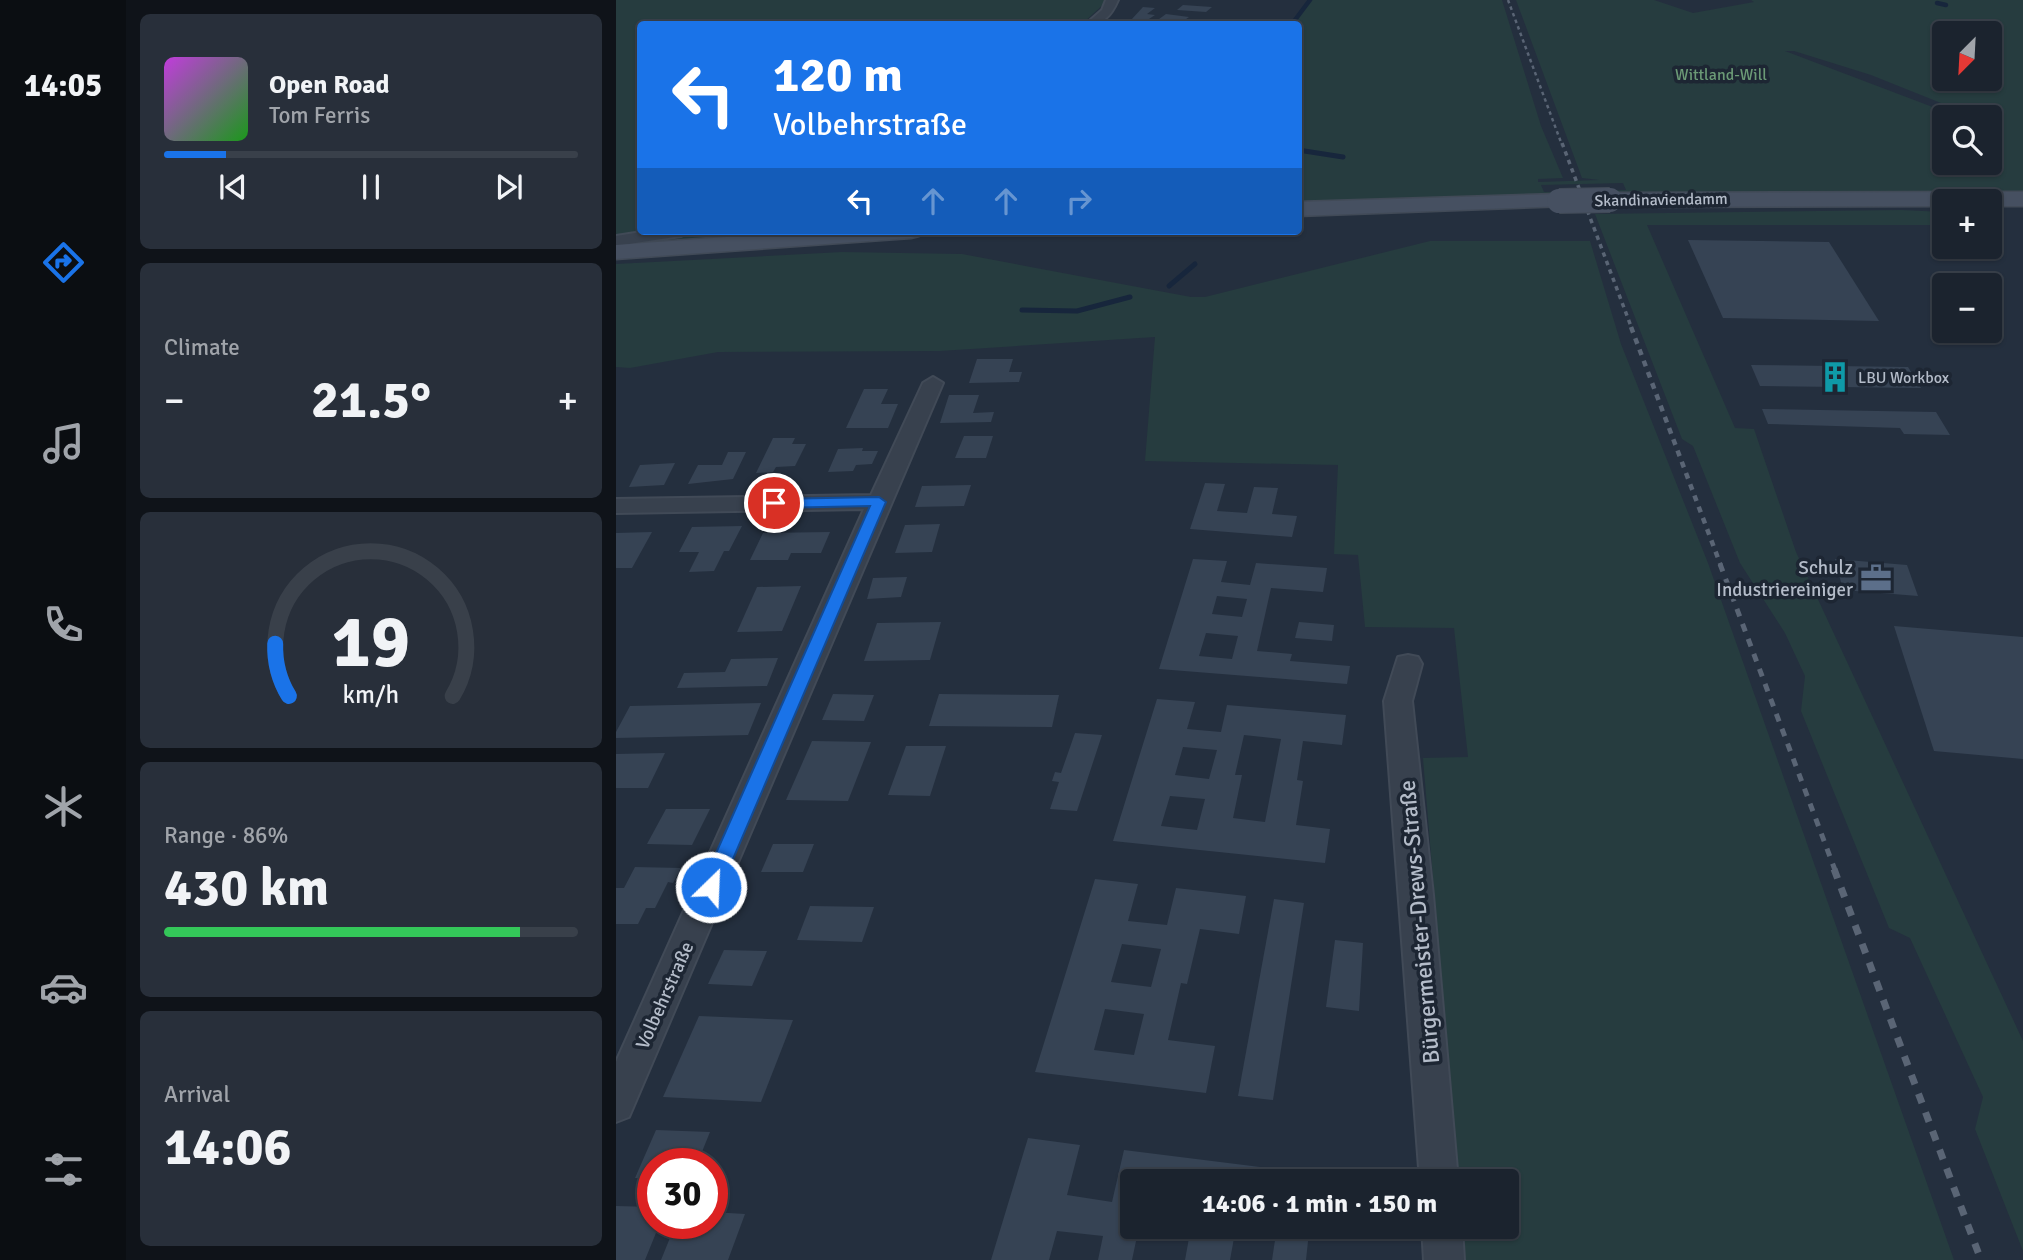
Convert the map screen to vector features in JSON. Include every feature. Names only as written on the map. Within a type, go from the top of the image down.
[{"type":"main road","name":"Skandinaviendamm","points":[[1302,209],[1610,200],[2023,199]]},
{"type":"main road","points":[[616,251],[804,235]]},
{"type":"street","points":[[1096,21],[1107,12],[1112,0]]},
{"type":"street","points":[[616,241],[655,235]]},
{"type":"street","name":"Volbehrstraße","points":[[616,1104],[933,383]]},
{"type":"street","points":[[616,506],[879,502]]},
{"type":"street","name":"Bürgermeister-Drews-Straße","points":[[1408,664],[1398,701],[1413,842],[1438,1169]]},
{"type":"street","points":[[1443,1239],[1444,1260]]},
{"type":"green space","points":[[616,0],[1108,0],[1085,21],[637,21],[637,235],[616,238]]},
{"type":"green space","name":"Wittland-Will","points":[[1310,0],[1502,0],[1541,126],[1563,178],[1538,179],[1538,182],[1599,180],[1582,178],[1516,0],[1654,0],[1693,13],[1754,2],[1751,0],[2023,0],[2023,193],[2002,193],[2002,189],[1932,189],[1932,195],[1302,206],[1302,21],[1294,21]],"holes":[[[1623,183],[1626,190],[1544,192],[1541,185]]]},
{"type":"green space","points":[[1932,211],[1932,225],[1647,225],[1735,428],[1754,429],[1796,552],[2023,1041],[2023,1251],[1975,1129],[1983,1097],[1910,938],[1889,928],[1801,711],[1805,676],[1785,633],[1740,563],[1693,446],[1682,439],[1595,214]]},
{"type":"green space","points":[[664,235],[756,235],[616,247],[616,242]]},
{"type":"green space","points":[[1430,241],[1590,241],[1621,344],[1708,563],[1954,1260],[1465,1260],[1463,1239],[1519,1239],[1519,1169],[1457,1169],[1423,758],[1468,757],[1454,628],[1365,627],[1358,555],[1334,554],[1338,465],[1145,461],[1155,337],[940,351],[718,352],[630,368],[616,367],[616,264],[842,252],[962,254],[1191,297],[1205,297]]},
{"type":"building","points":[[1183,5],[1212,7],[1206,12],[1177,10]]},
{"type":"building","points":[[1143,7],[1155,8],[1147,14],[1155,15],[1149,19],[1131,20]]},
{"type":"building","points":[[1166,14],[1189,17],[1183,21],[1156,21]]},
{"type":"building","points":[[1688,240],[1829,242],[1879,321],[1723,318]]},
{"type":"building","points":[[977,359],[1013,359],[1009,372],[1022,372],[1019,382],[969,383]]},
{"type":"building","name":"LBU Workbox","points":[[1751,365],[1908,367],[1921,388],[1760,386]]},
{"type":"building","points":[[864,389],[888,389],[881,404],[898,404],[888,428],[846,428]]},
{"type":"building","points":[[949,395],[979,395],[973,413],[994,412],[991,422],[940,423]]},
{"type":"building","points":[[1762,409],[1936,412],[1950,435],[1904,434],[1900,428],[1768,424]]},
{"type":"building","points":[[964,436],[993,436],[986,458],[955,458]]},
{"type":"building","points":[[773,438],[795,438],[792,444],[806,444],[795,466],[776,467],[773,472],[756,473]]},
{"type":"building","points":[[863,448],[862,451],[878,451],[872,464],[856,465],[853,471],[828,472],[838,449]]},
{"type":"building","points":[[728,452],[746,452],[733,479],[688,484],[698,465],[722,465]]},
{"type":"building","points":[[675,463],[664,485],[629,487],[640,465]]},
{"type":"building","points":[[1205,483],[1225,484],[1217,511],[1247,513],[1254,487],[1278,488],[1272,514],[1297,516],[1292,537],[1190,529]]},
{"type":"building","points":[[971,485],[964,506],[915,507],[922,486]]},
{"type":"building","points":[[940,524],[932,552],[895,553],[905,525]]},
{"type":"building","points":[[742,526],[729,551],[724,551],[714,571],[689,572],[699,552],[679,552],[692,527]]},
{"type":"building","points":[[652,532],[632,568],[616,568],[616,533]]},
{"type":"building","points":[[830,532],[821,553],[791,553],[788,560],[750,560],[763,533]]},
{"type":"building","points":[[1193,559],[1227,561],[1221,582],[1250,585],[1256,563],[1327,568],[1323,592],[1271,588],[1257,651],[1292,654],[1290,661],[1350,666],[1347,684],[1159,669]],"holes":[[[1217,596],[1247,599],[1242,617],[1212,614]],[[1206,633],[1238,636],[1232,659],[1199,656]]]},
{"type":"building","name":"Schulz Industriereiniger","points":[[1835,559],[1907,565],[1918,596],[1843,590]]},
{"type":"building","points":[[907,577],[901,597],[867,599],[873,578]]},
{"type":"building","points":[[801,586],[782,631],[737,632],[757,587]]},
{"type":"building","points":[[941,622],[930,660],[864,661],[877,623]]},
{"type":"building","points":[[1299,622],[1334,625],[1332,641],[1295,638]]},
{"type":"building","points":[[1894,626],[2023,637],[2023,759],[1934,751]]},
{"type":"building","points":[[778,658],[767,686],[677,688],[684,673],[725,672],[731,659]]},
{"type":"building","points":[[833,694],[874,695],[864,721],[822,720]]},
{"type":"building","points":[[939,694],[1059,695],[1052,727],[929,726]]},
{"type":"building","points":[[1157,699],[1195,702],[1187,729],[1221,732],[1227,705],[1346,715],[1342,745],[1303,741],[1297,780],[1303,781],[1296,825],[1330,829],[1325,863],[1113,841]],"holes":[[[1244,735],[1281,739],[1265,822],[1233,818],[1242,775],[1235,775]],[[1183,747],[1217,750],[1209,779],[1175,775]],[[1170,796],[1205,799],[1197,830],[1161,826]]]},
{"type":"building","points":[[761,703],[748,735],[616,738],[616,732],[630,706]]},
{"type":"building","points":[[1075,733],[1102,735],[1077,811],[1050,809],[1059,782],[1052,781],[1055,772],[1061,773]]},
{"type":"building","points":[[812,741],[871,742],[848,801],[786,800]]},
{"type":"building","points":[[906,746],[946,746],[930,796],[888,795]]},
{"type":"building","points":[[665,753],[648,788],[616,788],[616,754]]},
{"type":"building","points":[[666,809],[710,809],[692,845],[647,844]]},
{"type":"building","points":[[773,844],[814,844],[803,872],[761,872]]},
{"type":"building","points":[[635,867],[681,868],[673,883],[668,882],[655,908],[646,908],[638,924],[616,924],[616,888],[624,888]]},
{"type":"building","points":[[1095,879],[1138,884],[1128,921],[1167,925],[1176,888],[1246,896],[1239,934],[1200,929],[1187,984],[1181,983],[1168,1040],[1215,1046],[1206,1093],[1035,1072]],"holes":[[[1122,944],[1161,949],[1151,987],[1111,982]],[[1105,1009],[1144,1014],[1134,1055],[1094,1050]]]},
{"type":"building","points":[[1274,899],[1304,903],[1273,1100],[1238,1096]]},
{"type":"building","points":[[810,906],[874,907],[862,942],[797,940]]},
{"type":"building","points":[[1335,940],[1363,943],[1359,1011],[1326,1007]]},
{"type":"building","points":[[724,950],[767,951],[752,986],[708,984]]},
{"type":"building","points":[[699,1016],[793,1020],[761,1102],[663,1097]]},
{"type":"building","points":[[656,1130],[710,1132],[704,1148],[648,1148]]},
{"type":"building","points":[[1028,1138],[1080,1145],[1067,1195],[1112,1202],[1124,1150],[1276,1169],[1120,1169],[1120,1239],[1136,1239],[1132,1260],[1098,1260],[1103,1236],[1057,1231],[1049,1260],[991,1260]]},
{"type":"building","points":[[616,1206],[637,1207],[637,1239],[654,1239],[645,1260],[616,1260]]},
{"type":"building","points":[[728,1213],[745,1214],[728,1260],[661,1260],[670,1239],[728,1239]]},
{"type":"building","points":[[1189,1239],[1234,1239],[1230,1260],[1185,1260]]},
{"type":"building","points":[[1275,1239],[1308,1239],[1306,1260],[1272,1260]]},
{"type":"waterway","points":[[1294,21],[1310,0]]},
{"type":"waterway","points":[[1937,3],[1946,5]]},
{"type":"waterway","points":[[1302,151],[1343,157]]},
{"type":"waterway","points":[[1169,286],[1195,264]]},
{"type":"waterway","points":[[1022,310],[1077,311],[1130,297]]},
{"type":"railway","points":[[1508,0],[1562,145]]},
{"type":"railway","points":[[1562,143],[1632,329]]},
{"type":"railway","points":[[1631,327],[1721,566]]},
{"type":"railway","points":[[1720,564],[1835,870]]},
{"type":"railway","points":[[1834,869],[1981,1260]]},
{"type":"place","name":"LBU Workbox","points":[[1835,377]]},
{"type":"place","name":"Schulz Industriereiniger","points":[[1876,578]]},
{"type":"route","points":[[711,887],[879,502],[774,503]]}]
